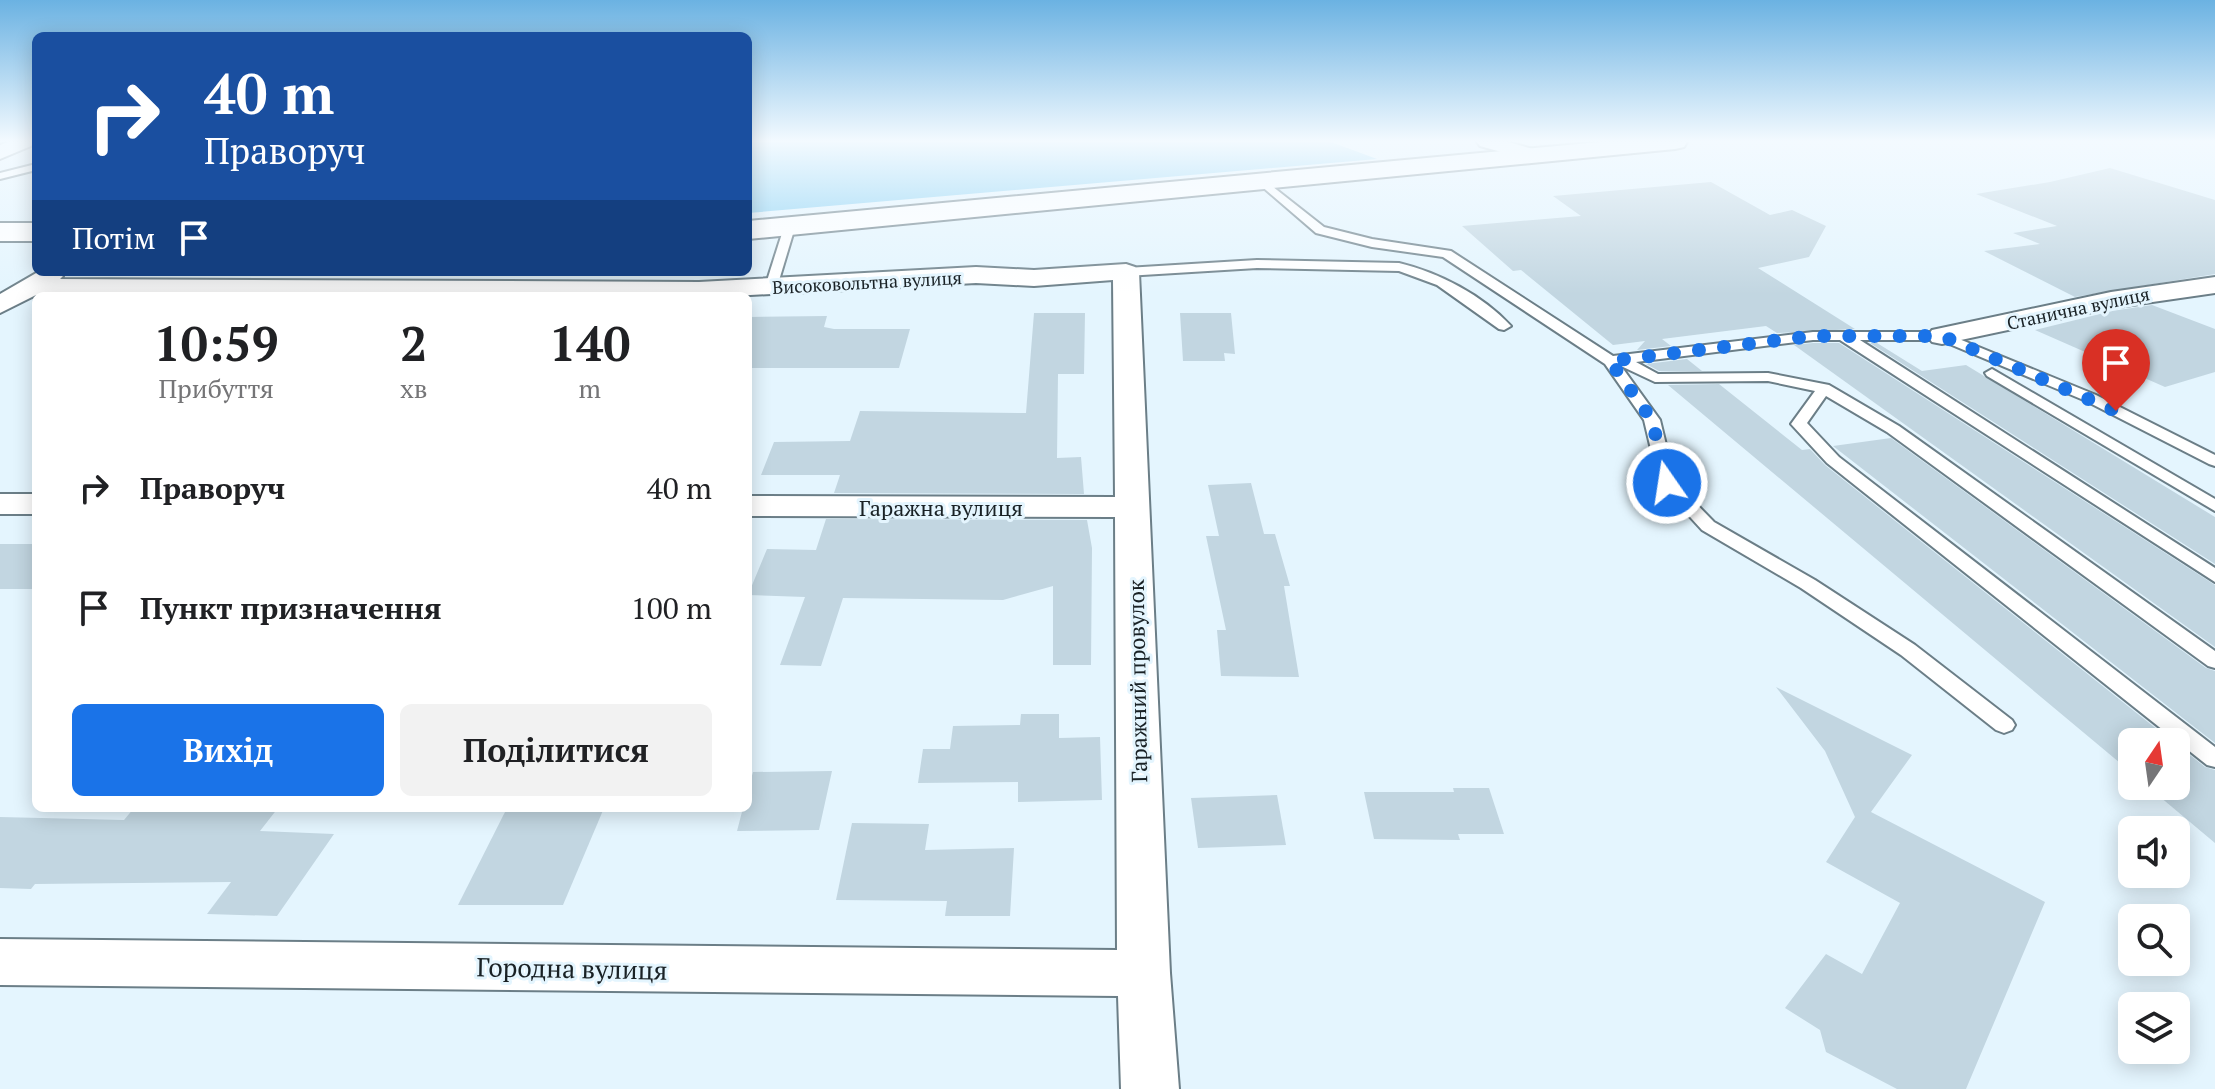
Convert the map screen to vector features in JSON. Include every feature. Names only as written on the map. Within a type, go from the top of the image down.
[{"type":"main road","points":[[752,230],[1149,193]]},
{"type":"main road","points":[[0,232],[32,232]]},
{"type":"street","name":"Високовольтна вулиця","points":[[31,287],[524,292],[771,287],[976,275],[1034,278],[1126,272]]},
{"type":"street","name":"Гаражний провулок","points":[[1126,272],[1144,973],[1150,1089]]},
{"type":"street","points":[[0,305],[50,276]]},
{"type":"street","name":"Станична вулиця","points":[[1942,336],[2142,294],[2215,285]]},
{"type":"street","points":[[0,504],[32,504]]},
{"type":"street","name":"Гаражна вулиця","points":[[752,506],[1134,507]]},
{"type":"street","name":"Городна вулиця","points":[[0,962],[1144,973]]},
{"type":"lane","points":[[1276,193],[1320,230],[1372,243],[1447,254],[1614,360],[1655,378],[1768,377],[1824,388],[1893,429],[2215,661]]},
{"type":"lane","points":[[771,287],[789,227]]},
{"type":"lane","points":[[1126,272],[1257,264],[1421,270],[1439,278],[1504,326]]},
{"type":"lane","points":[[1614,360],[1813,336],[1942,336],[2091,398],[2215,461]]},
{"type":"lane","points":[[1844,337],[2215,576]]},
{"type":"lane","points":[[1614,360],[1652,420],[1667,483],[1708,526],[1808,584],[1908,650],[2004,725]]},
{"type":"lane","points":[[1992,373],[2215,506]]},
{"type":"lane","points":[[1824,388],[1799,424],[1833,460],[2215,759]]},
{"type":"shaded area","points":[[752,193],[983,193],[752,213]]},
{"type":"building","points":[[1589,193],[1730,193],[1770,215],[1792,210],[1826,226],[1809,257],[1758,268],[1855,329],[1777,333],[1766,326],[1662,339],[1671,346],[1637,350],[1645,341],[1613,345],[1521,270],[1513,271],[1462,226],[1581,216],[1553,196]]},
{"type":"building","points":[[2191,193],[2215,200],[2215,274],[2075,297],[1984,251],[2040,244],[2013,233],[2057,226],[1976,194]]},
{"type":"building","points":[[2152,305],[2215,329],[2215,372],[2165,387],[2035,330],[2112,311]]},
{"type":"building","points":[[1034,313],[1085,313],[1084,374],[1058,374],[1057,458],[1081,457],[1084,494],[834,493],[840,475],[761,475],[774,442],[850,441],[860,411],[1026,413]]},
{"type":"building","points":[[1180,313],[1231,313],[1235,354],[1224,353],[1225,361],[1183,361]]},
{"type":"building","points":[[827,316],[824,327],[834,329],[910,329],[899,368],[752,368],[752,317]]},
{"type":"building","points":[[1839,343],[2215,585],[2215,647],[1794,345]]},
{"type":"building","points":[[1870,343],[1877,343],[1922,371],[1966,365],[2215,517],[2215,564]]},
{"type":"building","points":[[1687,359],[1702,371],[1659,371],[1646,364]]},
{"type":"building","points":[[1719,384],[1802,450],[1810,449],[1825,465],[2155,728],[2118,728],[2118,761],[1668,385]]},
{"type":"building","points":[[1891,438],[2206,668],[2215,671],[2215,743],[1833,446]]},
{"type":"building","points":[[1251,483],[1264,534],[1275,534],[1290,586],[1284,586],[1299,677],[1221,676],[1217,630],[1226,630],[1206,536],[1219,536],[1208,485]]},
{"type":"building","points":[[826,519],[1087,520],[1092,548],[1091,665],[1053,665],[1053,586],[1003,600],[843,598],[821,666],[780,665],[805,597],[752,595],[752,585],[767,549],[816,550]]},
{"type":"building","points":[[0,544],[32,544],[32,589],[0,589]]},
{"type":"building","points":[[1776,687],[1912,755],[1871,812],[2045,902],[1966,1089],[1897,1089],[1826,1052],[1820,1030],[1785,1008],[1826,954],[1862,974],[1900,903],[1826,862],[1855,817],[1825,751]]},
{"type":"building","points":[[1021,714],[1059,714],[1059,738],[1100,737],[1102,800],[1018,802],[1018,782],[918,783],[923,749],[950,749],[953,726],[1020,725]]},
{"type":"building","points":[[2190,755],[2205,767],[2215,770],[2215,843],[2190,822],[2190,816],[2183,816],[2164,800],[2190,800]]},
{"type":"building","points":[[832,771],[819,830],[737,831],[742,812],[752,812],[753,772]]},
{"type":"building","points":[[1453,788],[1489,788],[1504,834],[1458,834],[1460,840],[1374,839],[1364,792],[1454,792]]},
{"type":"building","points":[[1277,795],[1286,845],[1198,848],[1191,798]]},
{"type":"building","points":[[131,812],[275,812],[260,831],[334,834],[277,916],[207,914],[231,882],[35,884],[31,889],[0,888],[0,817],[124,820]]},
{"type":"building","points":[[505,812],[602,812],[563,905],[458,905]]},
{"type":"building","points":[[852,823],[929,824],[925,850],[1014,848],[1010,916],[945,916],[947,901],[836,900]]},
{"type":"route","points":[[1667,483],[1652,420],[1610,361],[1813,336],[1942,336],[2116,411]]}]
